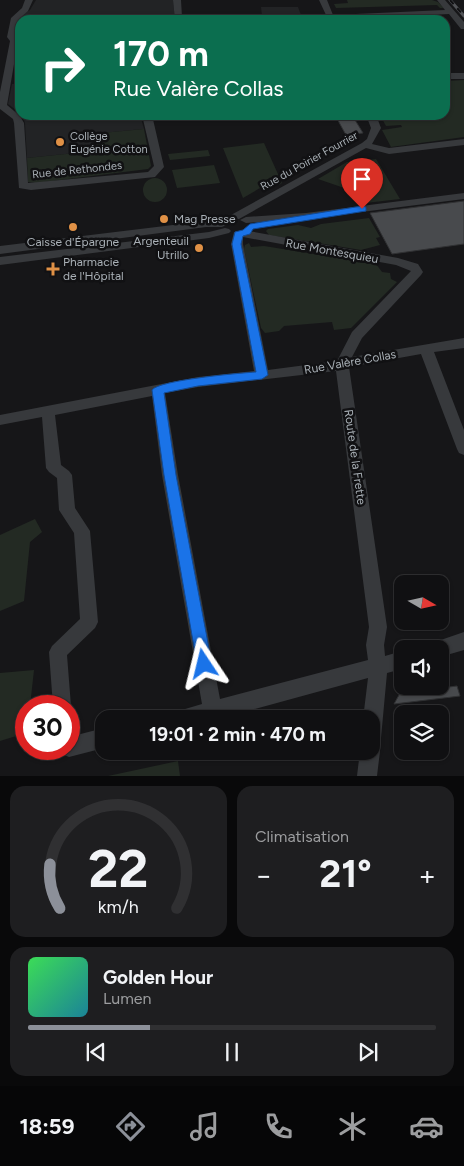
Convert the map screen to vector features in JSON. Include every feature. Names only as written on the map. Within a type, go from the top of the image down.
[{"type":"street","name":"Rue de Rethondes","points":[[18,15],[25,9],[29,0]]},
{"type":"street","points":[[177,0],[178,15]]},
{"type":"street","points":[[323,0],[330,15]]},
{"type":"street","points":[[441,0],[464,27]]},
{"type":"street","points":[[392,15],[451,12]]},
{"type":"street","name":"Rue de Rethondes","points":[[15,18],[11,37],[15,39]]},
{"type":"street","points":[[0,39],[15,39]]},
{"type":"street","name":"Rue de Rethondes","points":[[15,40],[2,106],[15,116]]},
{"type":"street","points":[[450,76],[464,76]]},
{"type":"street","name":"Rue de Rethondes","points":[[17,120],[23,186],[31,187],[151,175],[159,167],[148,120]]},
{"type":"street","name":"Rue du Poirier Fourrier","points":[[242,226],[244,210],[365,145],[371,140],[376,130],[373,120]]},
{"type":"street","points":[[365,145],[389,151],[464,142]]},
{"type":"street","points":[[0,250],[206,224],[223,228],[242,226],[464,196]]},
{"type":"street","points":[[0,261],[209,235],[223,228],[226,220],[242,226]]},
{"type":"street","points":[[242,226],[237,244],[262,375]]},
{"type":"street","name":"Rue Montesquieu","points":[[242,226],[398,262],[414,268],[416,274]]},
{"type":"street","points":[[342,364],[357,335],[416,274]]},
{"type":"street","name":"Rue Valère Collas","points":[[0,420],[198,382],[329,368],[361,359],[464,344]]},
{"type":"street","points":[[426,349],[464,449]]},
{"type":"street","name":"Route de la Frette","points":[[342,364],[378,627],[375,645],[378,667],[374,710]]},
{"type":"street","points":[[158,390],[170,475],[213,710]]},
{"type":"street","points":[[48,411],[54,468],[64,475],[67,510],[82,530],[89,622],[58,652],[61,695]]},
{"type":"street","points":[[449,645],[464,640]]},
{"type":"street","points":[[217,710],[394,662]]},
{"type":"street","points":[[80,744],[95,740]]},
{"type":"street","points":[[367,776],[369,760]]},
{"type":"shaded area","points":[[36,0],[173,0],[174,15],[22,15],[30,10]]},
{"type":"shaded area","points":[[347,0],[432,0],[438,2],[444,8],[440,8],[437,5],[336,8],[334,4],[348,3]]},
{"type":"shaded area","points":[[261,7],[298,7],[301,15],[262,15]]},
{"type":"shaded area","points":[[464,80],[464,137],[391,147],[382,130],[402,127],[401,125],[386,126],[383,120],[450,120],[450,81]]},
{"type":"shaded area","points":[[12,84],[15,84],[15,109],[8,104]]},
{"type":"shaded area","name":"Collège Eugénie Cotton","points":[[24,120],[141,120],[144,129],[92,134],[95,151],[27,158]]},
{"type":"shaded area","points":[[144,129],[151,166],[148,169],[36,183],[28,182],[27,158],[95,151],[91,134]]},
{"type":"shaded area","points":[[264,143],[282,183],[279,185],[272,181],[243,198],[223,148]]},
{"type":"shaded area","points":[[208,150],[210,156],[170,160],[168,154]]},
{"type":"shaded area","points":[[376,159],[400,199],[357,204],[350,190],[318,179],[347,162]]},
{"type":"shaded area","points":[[214,165],[220,183],[177,188],[172,170]]},
{"type":"shaded area","points":[[155,178],[164,181],[167,190],[164,199],[155,202],[146,199],[143,190],[146,181]]},
{"type":"shaded area","points":[[369,218],[380,237],[376,238],[380,245],[361,250],[269,235],[266,231],[268,229],[298,225],[311,228],[321,224]]},
{"type":"shaded area","points":[[249,243],[251,247],[264,246],[376,264],[382,272],[390,273],[391,279],[397,282],[351,328],[334,330],[332,322],[284,326],[279,331],[265,333],[261,328],[244,249],[245,245]]},
{"type":"shaded area","points":[[35,519],[42,532],[30,542],[24,601],[0,611],[0,535]]},
{"type":"shaded area","points":[[34,670],[31,695],[15,695],[15,736],[0,741],[0,673]]},
{"type":"shaded area","points":[[178,761],[180,776],[108,776]]},
{"type":"building","points":[[338,120],[355,120],[363,133],[346,135]]},
{"type":"building","points":[[464,201],[464,244],[392,254],[370,213]]},
{"type":"building","points":[[457,686],[460,696],[394,704],[399,695],[449,695],[449,687]]},
{"type":"railway","points":[[450,0],[464,16]]},
{"type":"place","name":"Collège Eugénie Cotton","points":[[60,142]]},
{"type":"place","name":"Mag Presse","points":[[164,219]]},
{"type":"place","name":"Caisse d'Épargne","points":[[73,227]]},
{"type":"place","name":"Argenteuil Utrillo","points":[[199,248]]},
{"type":"place","name":"Pharmacie de l'Hôpital","points":[[53,269]]},
{"type":"route","points":[[204,664],[170,475],[158,390],[198,382],[262,375],[237,244],[238,234],[246,232],[250,227],[296,220],[306,216],[362,209]]}]
